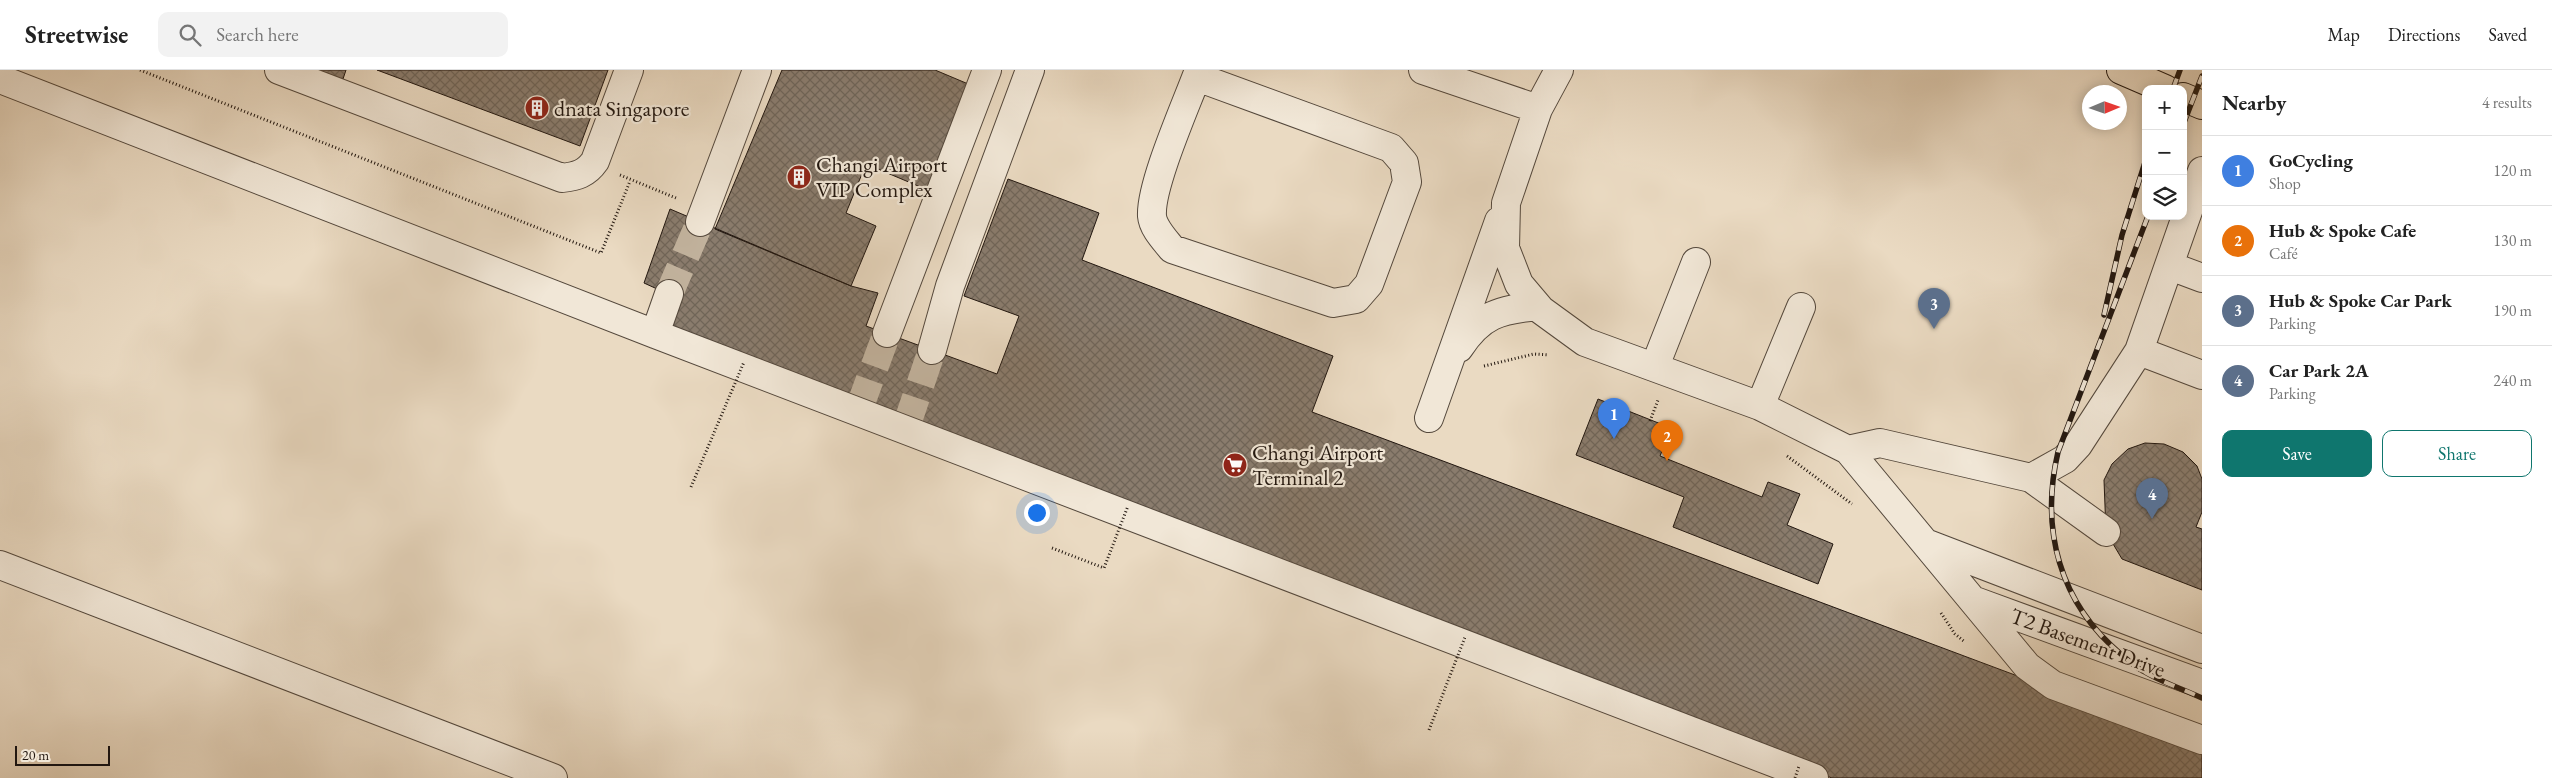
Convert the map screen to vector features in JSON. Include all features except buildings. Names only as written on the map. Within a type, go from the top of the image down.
[{"type":"main road","points":[[2120,70],[2156,85]]},
{"type":"main road","points":[[2187,99],[2202,105]]},
{"type":"lane","points":[[279,70],[562,178],[588,171],[595,161],[629,70]]},
{"type":"lane","points":[[702,215],[757,70]]},
{"type":"lane","points":[[887,333],[987,70]]},
{"type":"lane","points":[[932,350],[950,286],[1030,70]]},
{"type":"lane","points":[[1423,70],[1538,108]]},
{"type":"lane","points":[[1429,418],[1538,108],[1559,70]]},
{"type":"lane","points":[[1198,74],[1391,148],[1404,163],[1407,182],[1369,284],[1356,299],[1333,303],[1172,249],[1161,236],[1152,217],[1156,187],[1198,74]]},
{"type":"lane","points":[[0,79],[654,334],[858,408],[1807,772]]},
{"type":"lane","points":[[2031,478],[2065,459],[2078,445],[2139,351],[2202,171]]},
{"type":"lane","points":[[1506,203],[1505,248],[1519,284],[1537,306],[1585,342],[1655,366],[1760,406],[1848,450],[2027,666],[2053,685],[2202,740]]},
{"type":"lane","points":[[928,222],[968,238]]},
{"type":"lane","points":[[1655,366],[1696,262]]},
{"type":"lane","points":[[2170,266],[2202,278]]},
{"type":"lane","points":[[910,272],[950,286]]},
{"type":"lane","points":[[654,334],[669,294]]},
{"type":"lane","points":[[1449,363],[1472,328],[1490,317],[1509,309],[1537,306]]},
{"type":"lane","points":[[1760,406],[1801,307]]},
{"type":"lane","points":[[2139,351],[2202,376]]},
{"type":"lane","points":[[1848,450],[1880,443],[2031,478],[2106,532]]},
{"type":"lane","points":[[1927,544],[2202,649]]},
{"type":"lane","points":[[0,565],[553,778]]},
{"type":"lane","name":"T2 Basement Drive","points":[[1973,600],[2202,684]]},
{"type":"path","points":[[140,70],[602,253],[630,181]]},
{"type":"path","points":[[595,161],[630,181],[702,215]]},
{"type":"path","points":[[1476,368],[1534,354],[1551,355]]},
{"type":"path","points":[[691,487],[744,362]]},
{"type":"path","points":[[1650,421],[1659,396]]},
{"type":"path","points":[[1784,454],[1858,510]]},
{"type":"path","points":[[1052,548],[1104,568],[1128,506]]},
{"type":"path","points":[[1939,611],[1955,634],[1970,645]]},
{"type":"path","points":[[1429,730],[1465,637]]},
{"type":"path","points":[[1795,778],[1807,772]]},
{"type":"tunnel","points":[[669,294],[700,222]]},
{"type":"tunnel","points":[[860,406],[887,333]]},
{"type":"tunnel","points":[[907,424],[932,350]]},
{"type":"railway","points":[[2174,85],[2180,70]]},
{"type":"railway","points":[[2187,115],[2202,76]]},
{"type":"railway","points":[[2104,315],[2122,235],[2142,172]]},
{"type":"railway","points":[[2146,220],[2058,452],[2053,481],[2052,509],[2054,536],[2060,563],[2069,588],[2083,612],[2100,635],[2140,669],[2157,679],[2202,698]]},
{"type":"place","name":"dnata Singapore","points":[[537,108]]},
{"type":"place","name":"Changi Airport VIP Complex","points":[[799,177]]},
{"type":"place","name":"Hub & Spoke Car Park","points":[[1934,329]]},
{"type":"place","name":"GoCycling","points":[[1614,439]]},
{"type":"place","name":"Hub & Spoke Cafe","points":[[1667,461]]},
{"type":"place","name":"Changi Airport Terminal 2","points":[[1235,465]]},
{"type":"place","name":"Car Park 2A","points":[[2152,519]]}]
